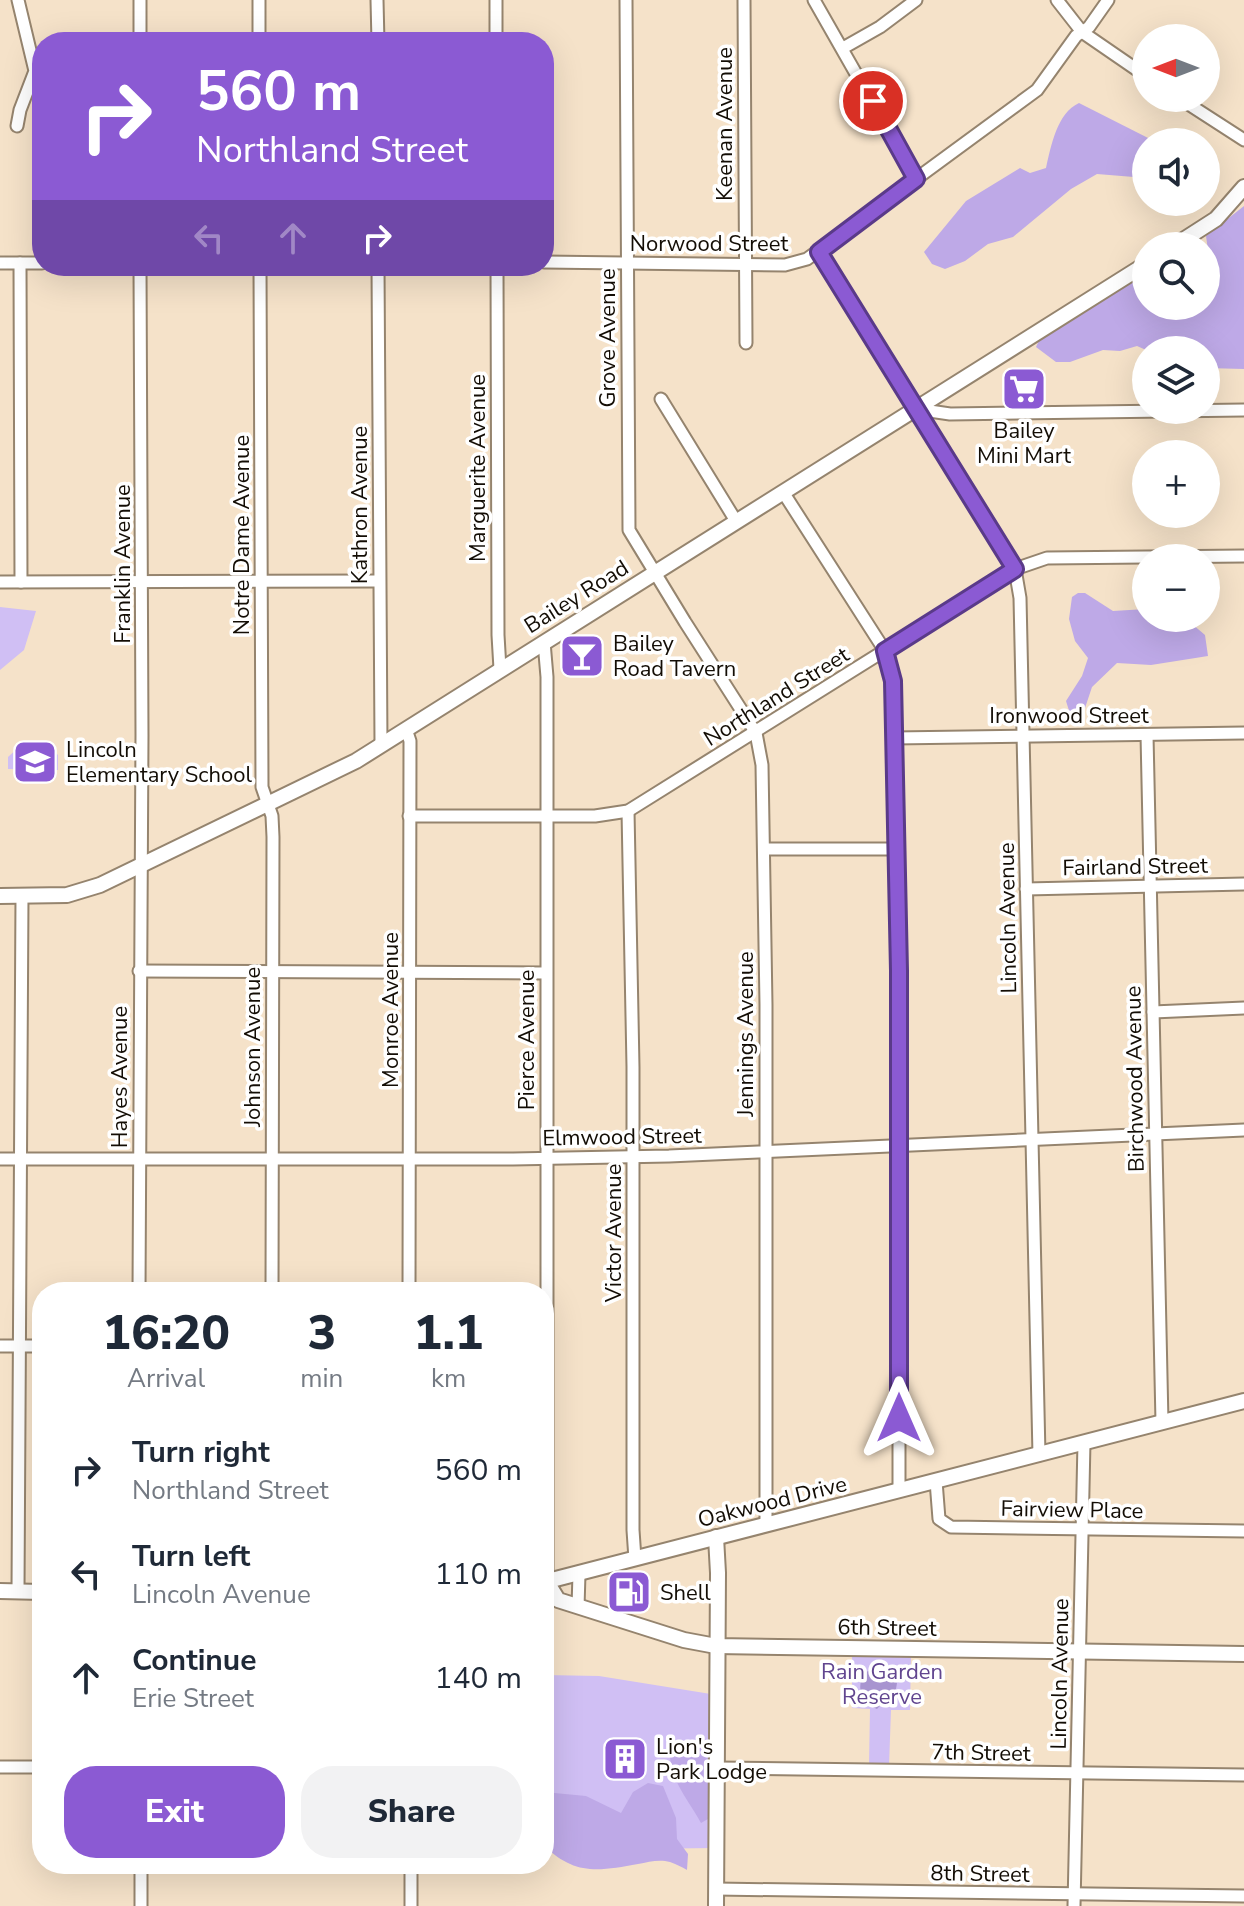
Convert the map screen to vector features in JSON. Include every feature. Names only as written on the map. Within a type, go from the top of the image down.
[{"type":"street","points":[[18,0],[32,58]]},
{"type":"street","points":[[140,0],[140,32]]},
{"type":"street","points":[[259,0],[259,32]]},
{"type":"street","points":[[377,0],[378,32]]},
{"type":"street","points":[[496,0],[496,32]]},
{"type":"street","name":"Grove Avenue","points":[[626,0],[628,516],[632,537],[654,573]]},
{"type":"street","name":"Keenan Avenue","points":[[744,0],[746,343]]},
{"type":"street","points":[[814,0],[916,179]]},
{"type":"street","points":[[843,48],[880,27],[916,0]]},
{"type":"street","points":[[1057,0],[1082,32],[1132,66]]},
{"type":"street","name":"Norwood Street","points":[[554,262],[792,265],[819,252],[1037,90],[1076,36],[1093,23],[1108,0]]},
{"type":"street","points":[[17,126],[32,79]]},
{"type":"street","points":[[1201,112],[1244,140]]},
{"type":"street","points":[[1196,232],[1216,219],[1244,187]]},
{"type":"street","name":"Lincoln Avenue","points":[[819,252],[1015,569],[1020,598],[1039,1455]]},
{"type":"street","points":[[0,263],[32,263]]},
{"type":"street","points":[[20,263],[21,582]]},
{"type":"street","name":"Bailey Road","points":[[0,896],[74,894],[100,885],[356,761],[1132,273]]},
{"type":"street","name":"Franklin Avenue","points":[[140,276],[142,862]]},
{"type":"street","name":"Notre Dame Avenue","points":[[260,276],[262,787],[267,803]]},
{"type":"street","name":"Kathron Avenue","points":[[378,276],[381,744]]},
{"type":"street","name":"Marguerite Avenue","points":[[497,276],[500,669]]},
{"type":"street","points":[[661,399],[736,521]]},
{"type":"street","points":[[916,409],[950,414],[1244,410]]},
{"type":"street","points":[[783,492],[885,651],[893,681],[899,1148],[899,1490]]},
{"type":"street","name":"Northland Street","points":[[409,816],[595,816],[628,811],[1015,569],[1047,558],[1244,556]]},
{"type":"street","name":"Jennings Avenue","points":[[654,573],[756,733],[762,765],[766,1525]]},
{"type":"street","points":[[0,582],[379,581]]},
{"type":"street","name":"Pierce Avenue","points":[[544,642],[547,677],[545,1282]]},
{"type":"street","name":"Monroe Avenue","points":[[406,729],[410,741],[409,1282]]},
{"type":"street","name":"Ironwood Street","points":[[894,738],[1244,733]]},
{"type":"street","name":"Birchwood Avenue","points":[[1147,735],[1162,1422]]},
{"type":"street","name":"Johnson Avenue","points":[[267,803],[272,816],[272,1282]]},
{"type":"street","name":"Victor Avenue","points":[[628,811],[633,968],[635,1559]]},
{"type":"street","points":[[764,849],[896,849]]},
{"type":"street","name":"Hayes Avenue","points":[[139,1282],[142,862]]},
{"type":"street","name":"Fairland Street","points":[[1026,889],[1244,884]]},
{"type":"street","points":[[18,1591],[22,896]]},
{"type":"street","points":[[139,971],[546,973]]},
{"type":"street","points":[[1153,1012],[1244,1008]]},
{"type":"street","name":"Elmwood Street","points":[[0,1159],[633,1156],[899,1148],[1244,1130]]},
{"type":"street","points":[[0,1346],[32,1346]]},
{"type":"street","name":"Oakwood Drive","points":[[554,1580],[1244,1401]]},
{"type":"street","name":"Lincoln Avenue","points":[[1074,1900],[1084,1442]]},
{"type":"street","name":"Fairview Place","points":[[936,1481],[939,1519],[951,1527],[1244,1531]]},
{"type":"street","points":[[716,1537],[716,1906]]},
{"type":"street","points":[[578,1607],[579,1574]]},
{"type":"street","points":[[0,1591],[32,1592]]},
{"type":"street","name":"6th Street","points":[[554,1594],[558,1600],[578,1607],[684,1640],[716,1646],[1244,1654]]},
{"type":"street","points":[[0,1767],[32,1767]]},
{"type":"street","name":"7th Street","points":[[717,1768],[1244,1775]]},
{"type":"street","points":[[141,1874],[141,1906]]},
{"type":"street","points":[[411,1874],[411,1906]]},
{"type":"street","name":"8th Street","points":[[716,1889],[1074,1900],[1244,1896]]},
{"type":"green space","points":[[0,607],[36,611],[24,650],[0,670]]},
{"type":"green space","points":[[48,746],[58,755],[58,770],[8,769],[8,757],[19,747]]},
{"type":"green space","name":"Rain Garden Reserve","points":[[852,1655],[911,1656],[910,1710],[891,1710],[889,1766],[869,1765],[870,1709],[852,1708]]},
{"type":"green space","points":[[554,1675],[599,1676],[717,1695],[716,1848],[554,1850]]},
{"type":"shaded area","points":[[1079,103],[1132,130],[1132,177],[1097,174],[1071,189],[1013,237],[988,244],[965,261],[945,269],[932,264],[924,252],[966,201],[1020,168],[1030,173],[1046,168],[1060,122]]},
{"type":"shaded area","points":[[1244,206],[1244,369],[1220,368],[1220,336],[1132,336],[1132,347],[1120,351],[1103,350],[1070,362],[1056,362],[1036,347],[1041,336],[1132,280],[1132,320],[1220,320],[1220,232],[1211,232]]},
{"type":"shaded area","points":[[1085,593],[1113,611],[1132,610],[1132,632],[1201,632],[1205,635],[1208,656],[1151,665],[1117,663],[1092,687],[1085,708],[1071,717],[1066,701],[1082,676],[1088,658],[1075,641],[1069,619],[1072,597]]},
{"type":"shaded area","points":[[875,1668],[891,1672],[897,1683],[896,1689],[877,1709],[867,1703],[860,1689],[864,1673]]},
{"type":"shaded area","points":[[689,1743],[710,1747],[708,1819],[701,1823],[680,1787],[670,1758],[670,1747]]},
{"type":"shaded area","points":[[648,1783],[663,1786],[676,1818],[677,1839],[688,1854],[687,1870],[662,1861],[588,1869],[566,1862],[554,1854],[554,1793],[586,1796],[621,1813],[633,1792]]},
{"type":"place","name":"Bailey Mini Mart","points":[[1024,389]]},
{"type":"place","name":"Bailey Road Tavern","points":[[582,656]]},
{"type":"place","name":"Lincoln Elementary School","points":[[35,762]]},
{"type":"place","name":"Shell","points":[[629,1592]]},
{"type":"place","name":"Lion's Park Lodge","points":[[625,1759]]},
{"type":"route","points":[[873,101],[916,179],[819,252],[1015,569],[885,651],[893,681],[899,971],[899,1418]]}]
